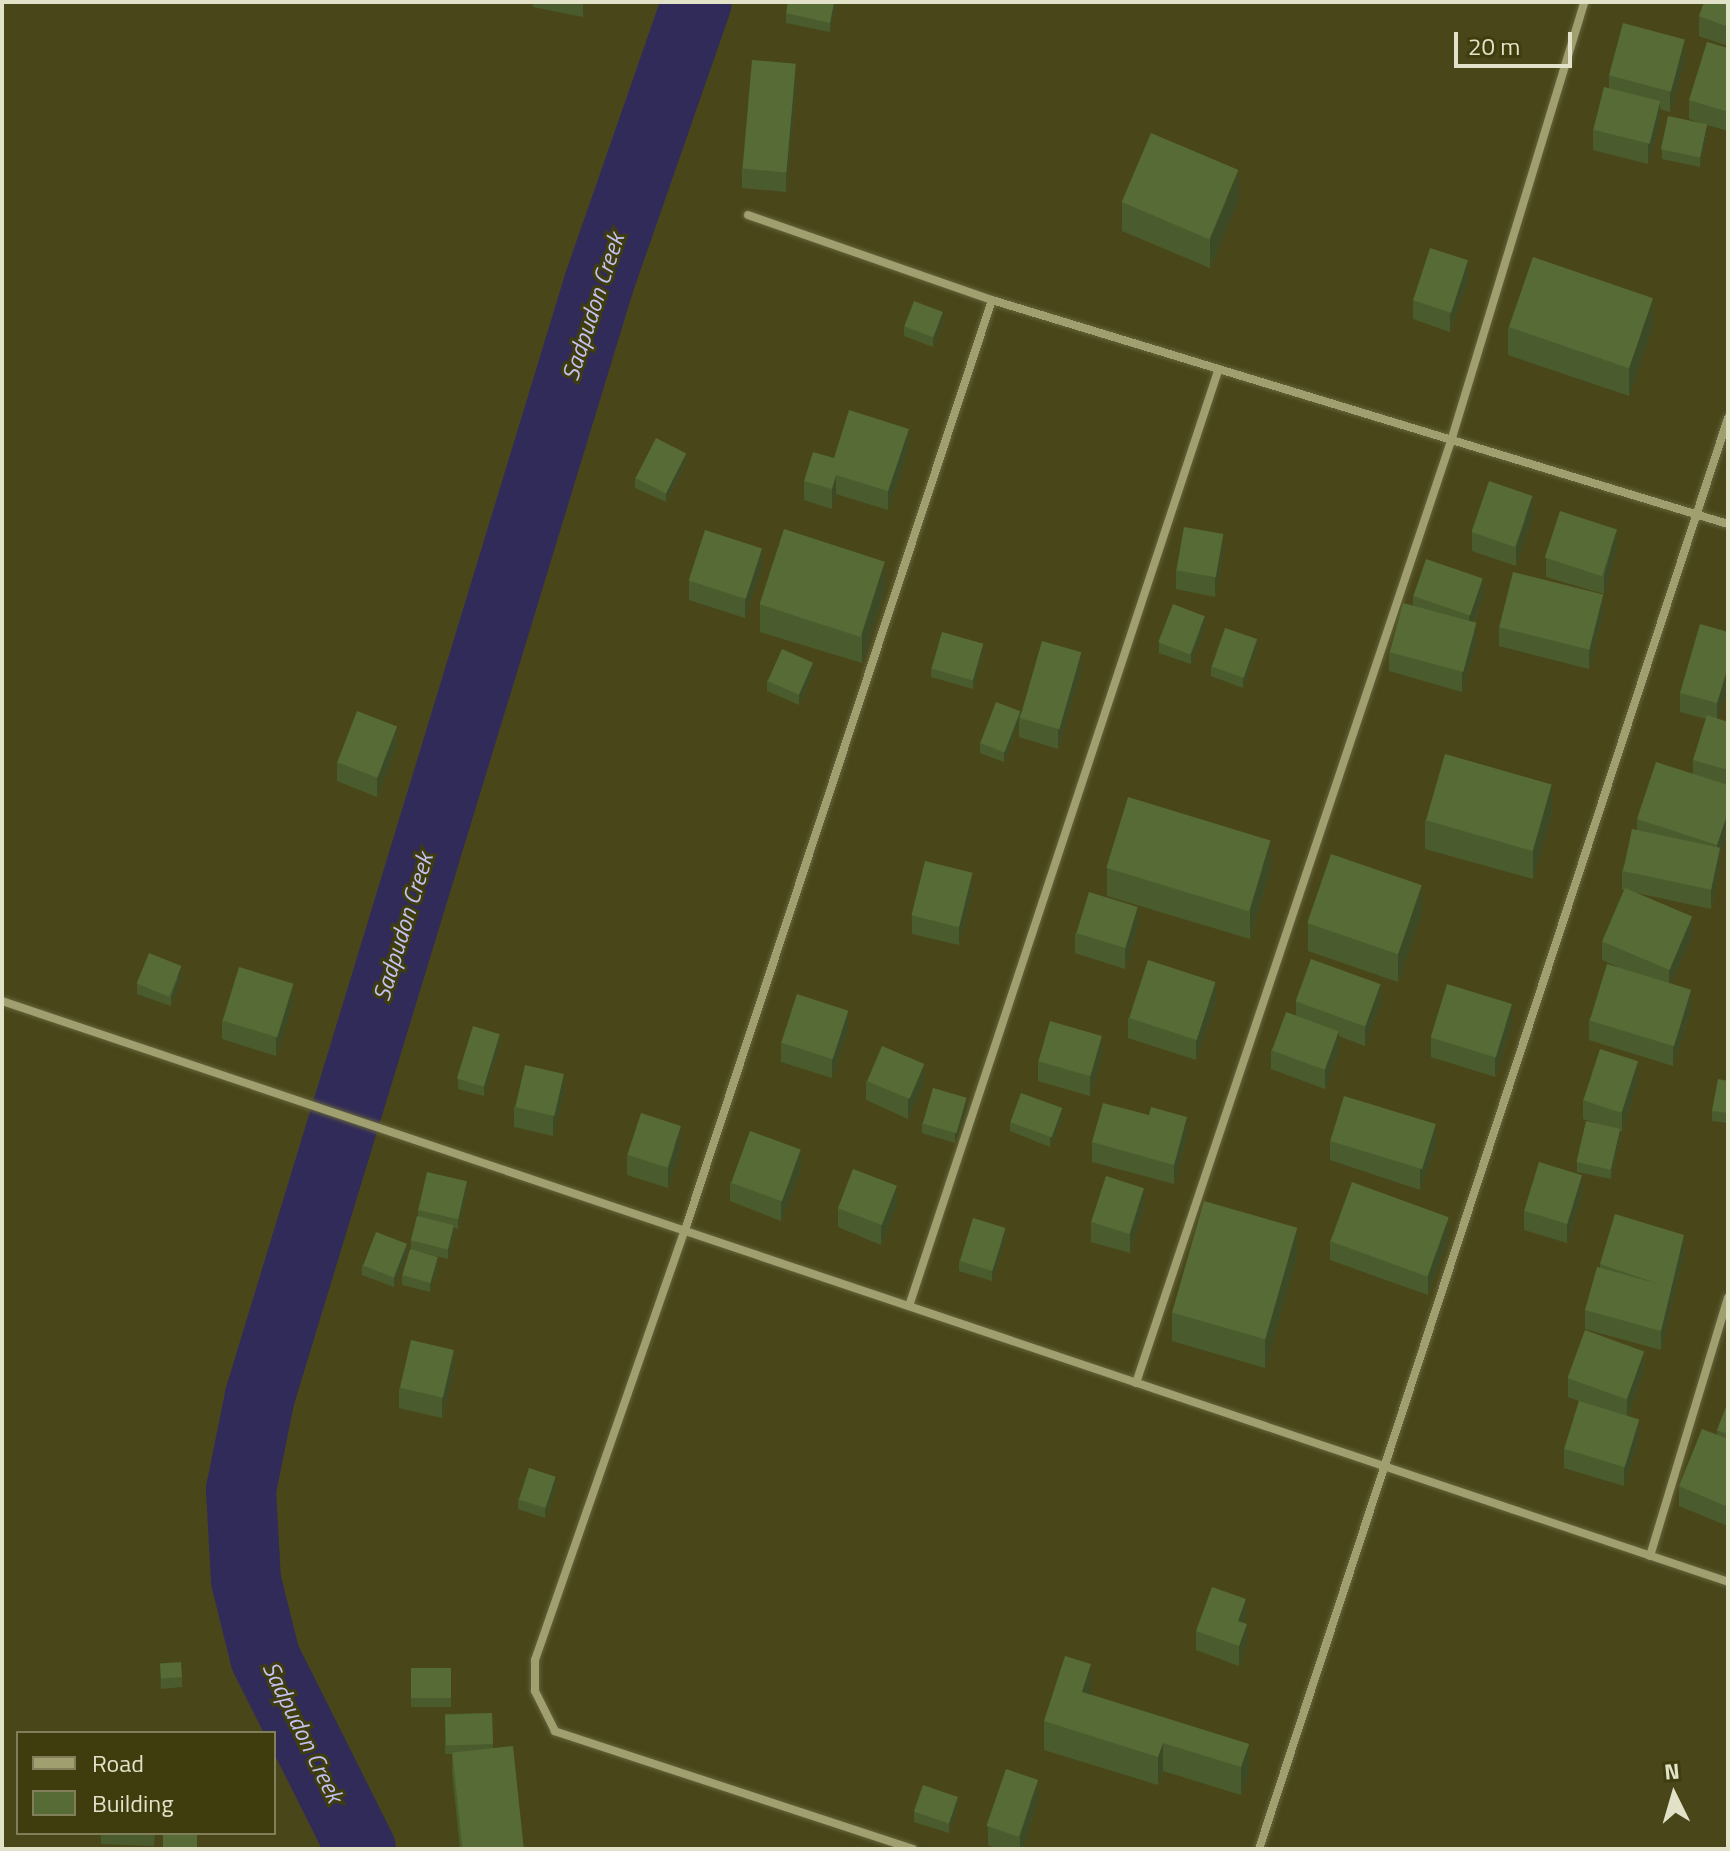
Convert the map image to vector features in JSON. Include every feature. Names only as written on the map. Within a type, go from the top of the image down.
[{"type":"street","points":[[1136,1383],[1451,441],[1584,2]]},
{"type":"street","points":[[748,215],[992,300],[1698,519],[1728,524]]},
{"type":"street","points":[[913,1849],[576,1741],[555,1731],[535,1691],[535,1660],[685,1230],[992,300]]},
{"type":"street","points":[[909,1306],[1218,371]]},
{"type":"street","points":[[1259,1849],[1388,1465],[1698,519],[1728,418]]},
{"type":"street","points":[[2,1001],[377,1124],[1728,1582]]},
{"type":"street","points":[[1650,1556],[1728,1298]]},
{"type":"building","points":[[788,2],[834,2],[830,23],[786,13]]},
{"type":"building","points":[[1704,2],[1728,2],[1728,27],[1699,16]]},
{"type":"building","points":[[1623,23],[1685,40],[1671,92],[1609,75]]},
{"type":"building","points":[[1707,42],[1728,48],[1728,112],[1689,100]]},
{"type":"building","points":[[752,60],[796,64],[786,172],[743,169]]},
{"type":"building","points":[[1604,87],[1660,101],[1650,144],[1593,130]]},
{"type":"building","points":[[1668,116],[1707,124],[1700,158],[1661,149]]},
{"type":"building","points":[[1151,133],[1238,170],[1209,239],[1122,202]]},
{"type":"building","points":[[1430,248],[1468,260],[1451,313],[1413,300]]},
{"type":"building","points":[[1533,257],[1653,298],[1629,368],[1509,327]]},
{"type":"building","points":[[914,301],[943,312],[933,337],[904,326]]},
{"type":"building","points":[[849,410],[909,429],[888,491],[836,475],[832,489],[804,481],[813,452],[834,458]]},
{"type":"building","points":[[656,438],[686,453],[666,494],[636,478]]},
{"type":"building","points":[[1489,481],[1532,496],[1515,547],[1471,532]]},
{"type":"building","points":[[1560,511],[1617,530],[1602,576],[1545,558]]},
{"type":"building","points":[[1184,527],[1223,534],[1216,577],[1176,570]]},
{"type":"building","points":[[784,529],[885,562],[860,637],[760,604]]},
{"type":"building","points":[[705,530],[762,549],[746,599],[689,580]]},
{"type":"building","points":[[1426,559],[1483,579],[1470,615],[1413,596]]},
{"type":"building","points":[[1513,572],[1603,594],[1589,650],[1499,627]]},
{"type":"building","points":[[1403,603],[1476,623],[1463,672],[1390,652]]},
{"type":"building","points":[[1173,604],[1205,616],[1190,654],[1158,642]]},
{"type":"building","points":[[1700,624],[1728,632],[1728,667],[1717,703],[1680,693]]},
{"type":"building","points":[[1225,628],[1257,639],[1244,678],[1212,667]]},
{"type":"building","points":[[942,632],[983,644],[973,680],[932,669]]},
{"type":"building","points":[[1042,641],[1081,652],[1059,729],[1020,718]]},
{"type":"building","points":[[782,649],[813,663],[799,695],[768,681]]},
{"type":"building","points":[[996,702],[1020,711],[1005,752],[980,743]]},
{"type":"building","points":[[357,711],[397,726],[377,778],[337,762]]},
{"type":"building","points":[[1707,715],[1728,722],[1728,770],[1693,760]]},
{"type":"building","points":[[1445,754],[1552,785],[1533,851],[1426,820]]},
{"type":"building","points":[[1656,762],[1728,785],[1728,812],[1717,845],[1637,819]]},
{"type":"building","points":[[1128,797],[1270,841],[1249,911],[1106,868]]},
{"type":"building","points":[[1632,829],[1720,848],[1711,890],[1623,871]]},
{"type":"building","points":[[1331,854],[1422,885],[1398,954],[1307,923]]},
{"type":"building","points":[[925,861],[973,873],[959,927],[911,915]]},
{"type":"building","points":[[1625,888],[1692,917],[1670,970],[1602,941]]},
{"type":"building","points":[[1089,892],[1138,907],[1125,948],[1076,933]]},
{"type":"building","points":[[149,953],[181,966],[169,997],[137,984]]},
{"type":"building","points":[[1311,959],[1381,984],[1365,1027],[1296,1001]]},
{"type":"building","points":[[1148,960],[1216,982],[1197,1040],[1129,1018]]},
{"type":"building","points":[[1607,964],[1691,990],[1674,1046],[1590,1020]]},
{"type":"building","points":[[239,967],[294,984],[277,1037],[223,1021]]},
{"type":"building","points":[[1447,984],[1512,1004],[1496,1057],[1431,1038]]},
{"type":"building","points":[[797,994],[848,1011],[833,1059],[781,1043]]},
{"type":"building","points":[[1286,1012],[1339,1031],[1325,1070],[1272,1051]]},
{"type":"building","points":[[1050,1021],[1102,1036],[1090,1076],[1038,1061]]},
{"type":"building","points":[[473,1026],[500,1034],[484,1087],[457,1079]]},
{"type":"building","points":[[882,1046],[924,1064],[909,1099],[867,1081]]},
{"type":"building","points":[[1600,1049],[1638,1061],[1621,1113],[1583,1100]]},
{"type":"building","points":[[525,1065],[564,1074],[554,1116],[515,1107]]},
{"type":"building","points":[[1718,1079],[1728,1081],[1728,1113],[1712,1111]]},
{"type":"building","points":[[933,1088],[967,1098],[956,1133],[923,1124]]},
{"type":"building","points":[[1021,1093],[1062,1108],[1052,1137],[1010,1122]]},
{"type":"building","points":[[1344,1096],[1436,1124],[1422,1169],[1330,1141]]},
{"type":"building","points":[[1103,1103],[1149,1115],[1151,1107],[1187,1117],[1174,1165],[1092,1142]]},
{"type":"building","points":[[641,1113],[681,1126],[667,1168],[627,1155]]},
{"type":"building","points":[[1586,1121],[1620,1129],[1611,1170],[1577,1162]]},
{"type":"building","points":[[750,1131],[801,1149],[782,1201],[731,1183]]},
{"type":"building","points":[[1539,1162],[1582,1175],[1567,1224],[1524,1211]]},
{"type":"building","points":[[853,1169],[897,1186],[882,1225],[838,1208]]},
{"type":"building","points":[[427,1172],[467,1181],[458,1219],[418,1210]]},
{"type":"building","points":[[1106,1176],[1144,1188],[1129,1234],[1091,1222]]},
{"type":"building","points":[[1352,1182],[1449,1217],[1427,1276],[1330,1241]]},
{"type":"building","points":[[1204,1201],[1297,1228],[1265,1339],[1172,1313]]},
{"type":"building","points":[[1615,1214],[1684,1235],[1661,1331],[1585,1310],[1597,1267],[1659,1284],[1600,1264]]},
{"type":"building","points":[[417,1216],[454,1225],[448,1249],[411,1240]]},
{"type":"building","points":[[973,1218],[1006,1228],[992,1271],[960,1261]]},
{"type":"building","points":[[376,1232],[407,1244],[394,1277],[363,1266]]},
{"type":"building","points":[[410,1249],[438,1257],[430,1283],[403,1275]]},
{"type":"building","points":[[1585,1330],[1644,1352],[1627,1399],[1568,1378]]},
{"type":"building","points":[[411,1340],[454,1350],[443,1398],[400,1388]]},
{"type":"building","points":[[1579,1401],[1639,1419],[1625,1467],[1564,1449]]},
{"type":"building","points":[[1728,1402],[1728,1434],[1717,1430]]},
{"type":"building","points":[[1702,1429],[1728,1439],[1728,1507],[1679,1486]]},
{"type":"building","points":[[529,1468],[556,1477],[545,1508],[519,1499]]},
{"type":"building","points":[[1212,1587],[1246,1599],[1238,1621],[1247,1624],[1239,1646],[1196,1631]]},
{"type":"building","points":[[1065,1656],[1091,1664],[1082,1692],[1249,1744],[1241,1767],[1163,1743],[1158,1757],[1044,1721]]},
{"type":"building","points":[[181,1662],[182,1677],[161,1678],[160,1663]]},
{"type":"building","points":[[411,1668],[451,1668],[451,1698],[411,1698]]},
{"type":"building","points":[[492,1713],[493,1744],[446,1746],[445,1715]]},
{"type":"building","points":[[513,1746],[524,1849],[462,1849],[452,1752]]},
{"type":"building","points":[[1006,1769],[1038,1780],[1019,1837],[986,1826]]},
{"type":"building","points":[[923,1785],[958,1797],[949,1824],[914,1811]]},
{"type":"building","points":[[163,1835],[197,1835],[197,1849],[163,1849]]},
{"type":"waterway","name":"Sadpudon Creek","points":[[361,1849],[265,1657],[246,1580],[241,1490],[260,1396],[599,283],[697,2]]}]
